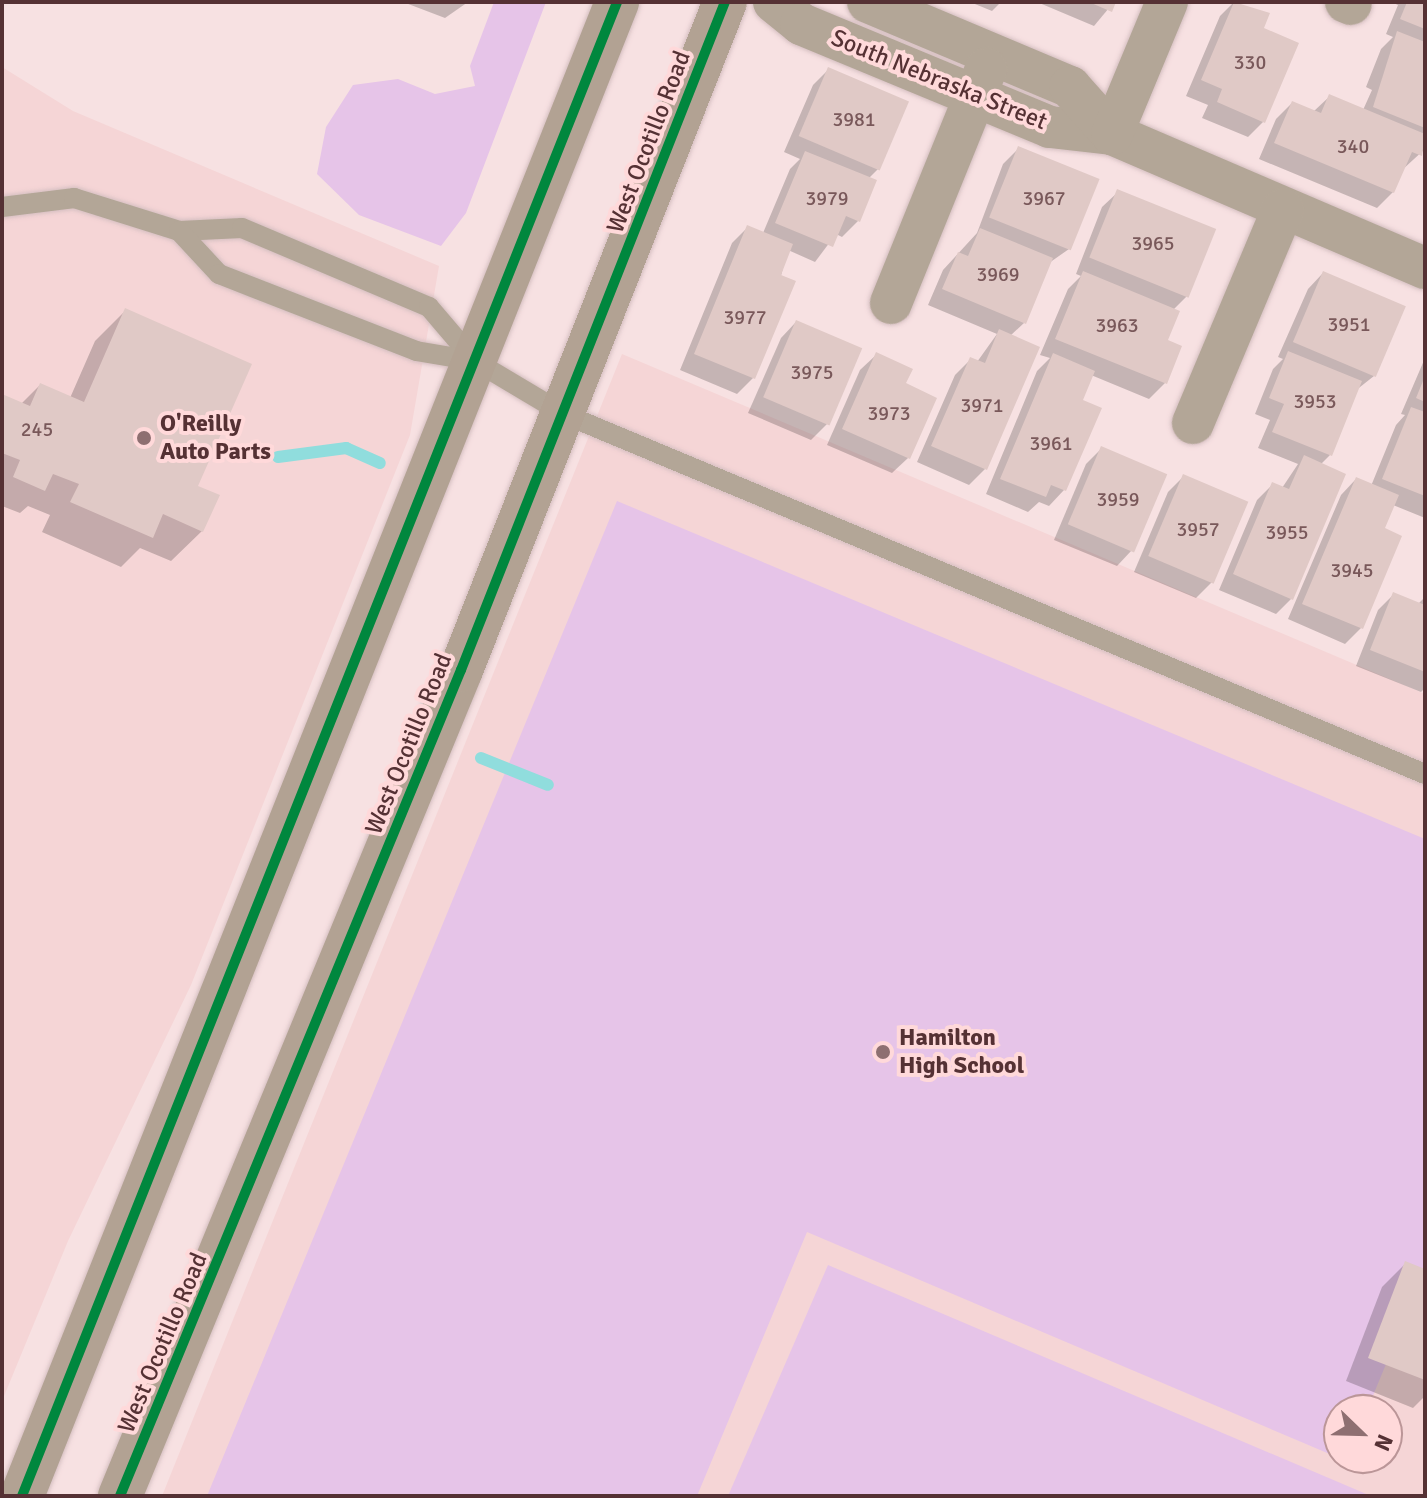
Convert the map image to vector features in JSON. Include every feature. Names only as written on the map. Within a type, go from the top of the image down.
[{"type":"main road","points":[[22,1496],[617,2]]},
{"type":"main road","name":"West Ocotillo Road","points":[[120,1496],[564,414],[725,2]]},
{"type":"street","name":"South Nebraska Street","points":[[774,2],[801,24],[1050,127],[1112,134],[1425,268]]},
{"type":"street","name":"South Nebraska Street","points":[[868,2],[1070,87],[1112,134]]},
{"type":"street","points":[[1112,134],[1167,2]]},
{"type":"street","points":[[891,303],[992,53]]},
{"type":"street","points":[[1193,423],[1283,209]]},
{"type":"lane","points":[[2,207],[74,198],[179,231],[242,228],[429,307],[475,361],[564,414],[1425,774]]},
{"type":"lane","points":[[179,231],[219,274],[416,351],[475,361]]},
{"type":"shaded area","points":[[494,2],[546,2],[466,213],[441,246],[359,215],[317,174],[326,127],[353,85],[398,79],[435,94],[475,86],[470,66]]},
{"type":"shaded area","points":[[2,67],[73,111],[439,266],[410,435],[191,985],[68,1241],[2,1401]]},
{"type":"shaded area","name":"Hamilton High School","points":[[622,354],[1425,694],[1425,1496],[162,1496]]},
{"type":"shaded area","name":"Hamilton High School","points":[[617,501],[1425,839],[1425,1270],[1374,1394],[1323,1394],[1323,1451],[807,1232],[697,1496],[207,1496]]},
{"type":"shaded area","points":[[828,1265],[1371,1496],[728,1496]]},
{"type":"building","points":[[1089,2],[1116,2],[1112,12]]},
{"type":"building","points":[[1234,2],[1270,13],[1264,28],[1299,43],[1265,123],[1217,102],[1222,89],[1201,80]]},
{"type":"building","points":[[1407,2],[1425,2],[1425,29],[1400,19]]},
{"type":"building","points":[[1397,31],[1425,42],[1425,128],[1373,107]]},
{"type":"building","points":[[828,67],[909,101],[880,170],[799,136]]},
{"type":"building","points":[[1329,94],[1425,134],[1422,156],[1412,152],[1394,193],[1274,143],[1292,101],[1321,113]]},
{"type":"building","points":[[1018,146],[1100,179],[1071,250],[989,217]]},
{"type":"building","points":[[805,151],[877,180],[860,222],[846,216],[833,247],[775,223]]},
{"type":"building","points":[[1117,189],[1216,229],[1188,298],[1089,258]]},
{"type":"building","points":[[747,225],[793,244],[781,275],[796,281],[755,379],[694,354]]},
{"type":"building","points":[[980,228],[1053,258],[1026,324],[942,289],[958,252],[968,256]]},
{"type":"building","points":[[1083,271],[1180,311],[1168,340],[1182,346],[1167,384],[1055,339]]},
{"type":"building","points":[[1323,271],[1406,306],[1376,377],[1293,342]]},
{"type":"building","name":"O'Reilly Auto Parts","points":[[125,308],[252,364],[198,486],[220,495],[203,532],[163,514],[153,538],[70,502],[79,484],[53,474],[45,491],[13,477],[20,460],[2,453],[2,394],[30,406],[40,383],[84,402]]},
{"type":"building","points":[[796,320],[862,348],[829,425],[763,397]]},
{"type":"building","points":[[999,329],[1040,347],[987,470],[931,446],[970,357],[985,363]]},
{"type":"building","points":[[1288,351],[1362,381],[1332,456],[1272,432],[1284,404],[1269,398]]},
{"type":"building","points":[[876,352],[913,369],[906,383],[937,398],[910,459],[842,429]]},
{"type":"building","points":[[1053,353],[1095,371],[1083,400],[1102,408],[1066,491],[1051,485],[1046,497],[1000,479]]},
{"type":"building","points":[[1425,376],[1425,402],[1416,398]]},
{"type":"building","points":[[1411,407],[1425,412],[1425,496],[1382,479]]},
{"type":"building","points":[[1101,446],[1167,474],[1134,552],[1068,524]]},
{"type":"building","points":[[1304,455],[1346,474],[1293,600],[1233,574],[1272,482],[1289,489]]},
{"type":"building","points":[[1183,474],[1248,502],[1214,584],[1148,556]]},
{"type":"building","points":[[1356,477],[1399,495],[1385,528],[1402,536],[1363,629],[1302,604]]},
{"type":"building","points":[[1393,592],[1425,605],[1425,672],[1370,650]]},
{"type":"building","points":[[1405,1261],[1425,1269],[1425,1380],[1368,1358]]},
{"type":"waterway","points":[[278,457],[346,448],[380,463]]},
{"type":"waterway","points":[[481,758],[548,785]]},
{"type":"cycle path","points":[[22,1496],[617,2]]},
{"type":"cycle path","points":[[120,1496],[461,670],[725,2]]},
{"type":"place","name":"O'Reilly Auto Parts","points":[[144,438]]},
{"type":"place","name":"Hamilton High School","points":[[883,1052]]}]
